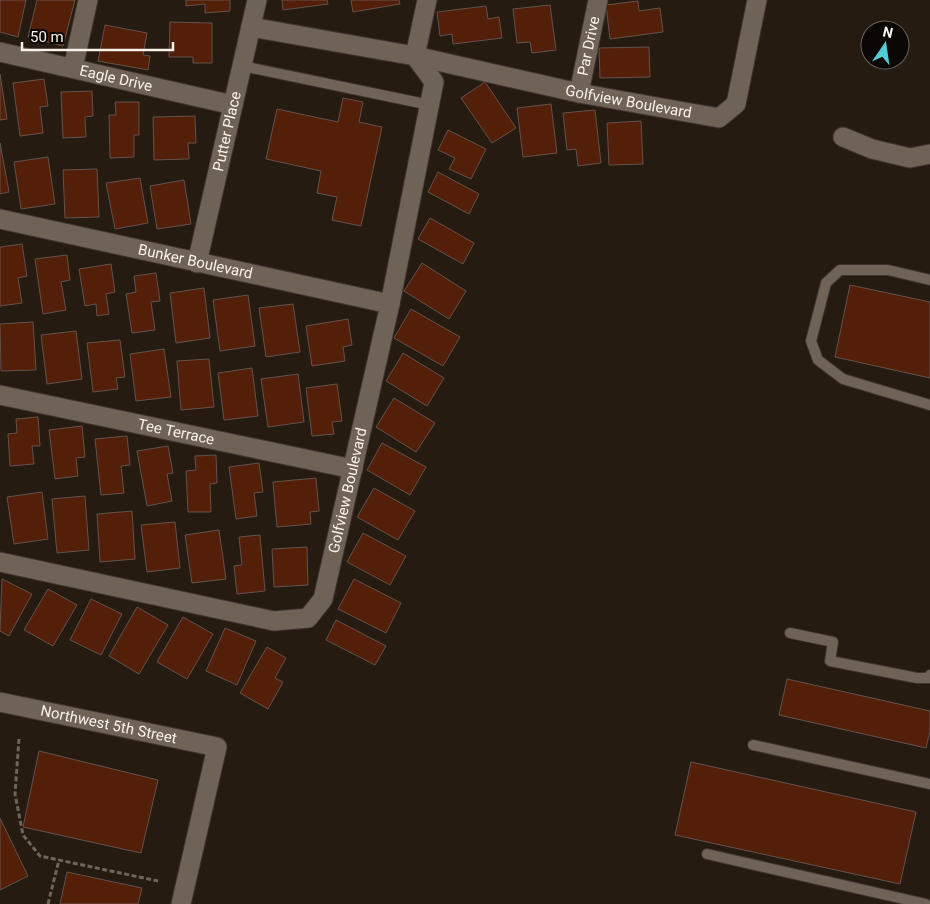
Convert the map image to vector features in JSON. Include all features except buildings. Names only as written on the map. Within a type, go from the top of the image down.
[{"type":"street","points":[[73,68],[88,0]]},
{"type":"street","name":"Putter Place","points":[[197,262],[257,0]]},
{"type":"street","points":[[415,56],[428,0]]},
{"type":"street","name":"Par Drive","points":[[579,92],[598,0]]},
{"type":"street","name":"Golfview Boulevard","points":[[251,27],[415,56],[579,92],[719,118],[736,104],[757,0]]},
{"type":"street","name":"Eagle Drive","points":[[0,52],[233,105]]},
{"type":"street","name":"Golfview Boulevard","points":[[0,562],[274,621],[308,618],[323,599],[390,304],[430,105],[434,82],[415,56]]},
{"type":"street","points":[[843,136],[872,150],[910,158],[930,154]]},
{"type":"street","name":"Bunker Boulevard","points":[[0,219],[390,304]]},
{"type":"street","name":"Tee Terrace","points":[[0,395],[353,469]]},
{"type":"street","name":"Northwest 5th Street","points":[[0,702],[217,748],[181,904]]},
{"type":"lane","points":[[242,66],[430,105]]},
{"type":"lane","points":[[930,280],[888,270],[840,270],[826,282],[811,341],[818,360],[843,379],[930,405]]},
{"type":"lane","points":[[790,633],[834,642],[830,661],[916,678],[929,678],[930,675]]},
{"type":"lane","points":[[753,745],[930,784]]},
{"type":"lane","points":[[707,854],[926,904]]},
{"type":"path","points":[[19,739],[15,794],[23,835],[40,856],[158,881]]},
{"type":"path","points":[[48,904],[59,860]]}]
